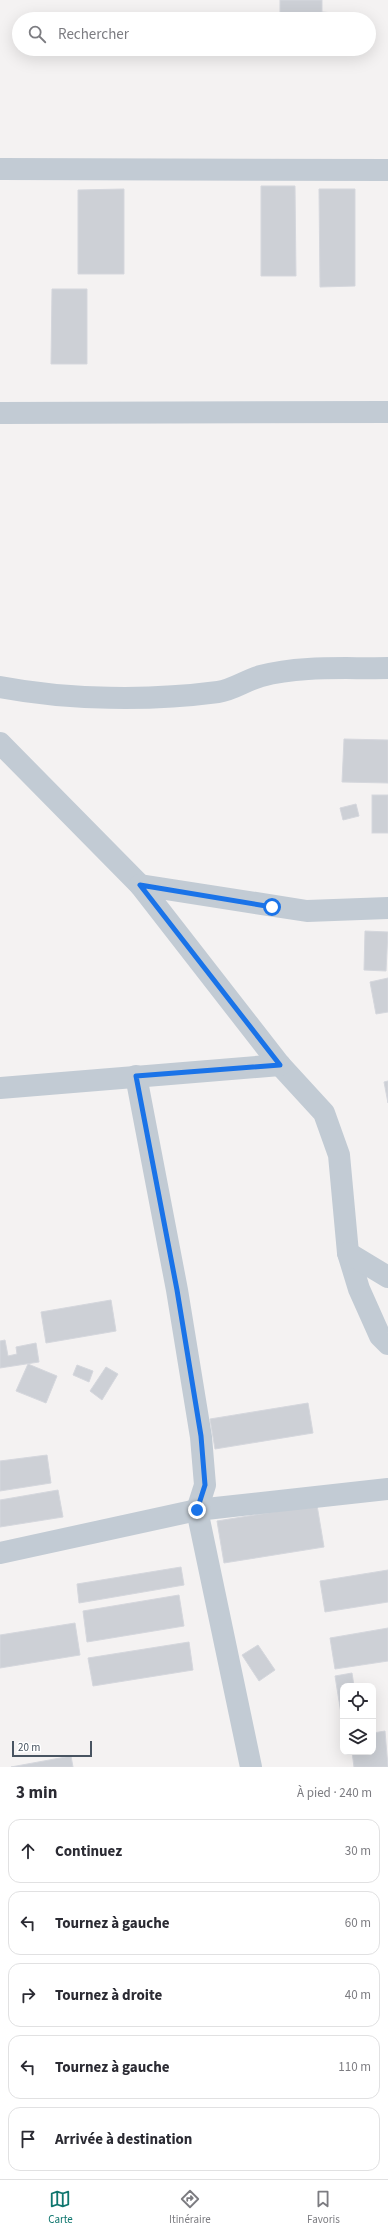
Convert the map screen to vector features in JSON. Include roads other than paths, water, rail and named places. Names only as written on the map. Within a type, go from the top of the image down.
[{"type":"street","points":[[0,170],[388,170]]},
{"type":"street","points":[[0,413],[388,412]]},
{"type":"street","points":[[0,687],[91,698],[171,695],[220,692],[261,676],[300,670],[388,668]]},
{"type":"street","points":[[0,743],[140,885],[280,1065],[324,1113],[339,1155],[348,1253],[359,1288],[380,1336],[388,1344]]},
{"type":"street","points":[[140,885],[307,911],[388,908]]},
{"type":"street","points":[[0,1088],[280,1065]]},
{"type":"street","points":[[136,1076],[177,1290],[201,1436],[205,1485],[197,1510],[251,1767]]},
{"type":"street","points":[[348,1253],[388,1277]]},
{"type":"street","points":[[0,1553],[197,1510],[388,1489]]}]
